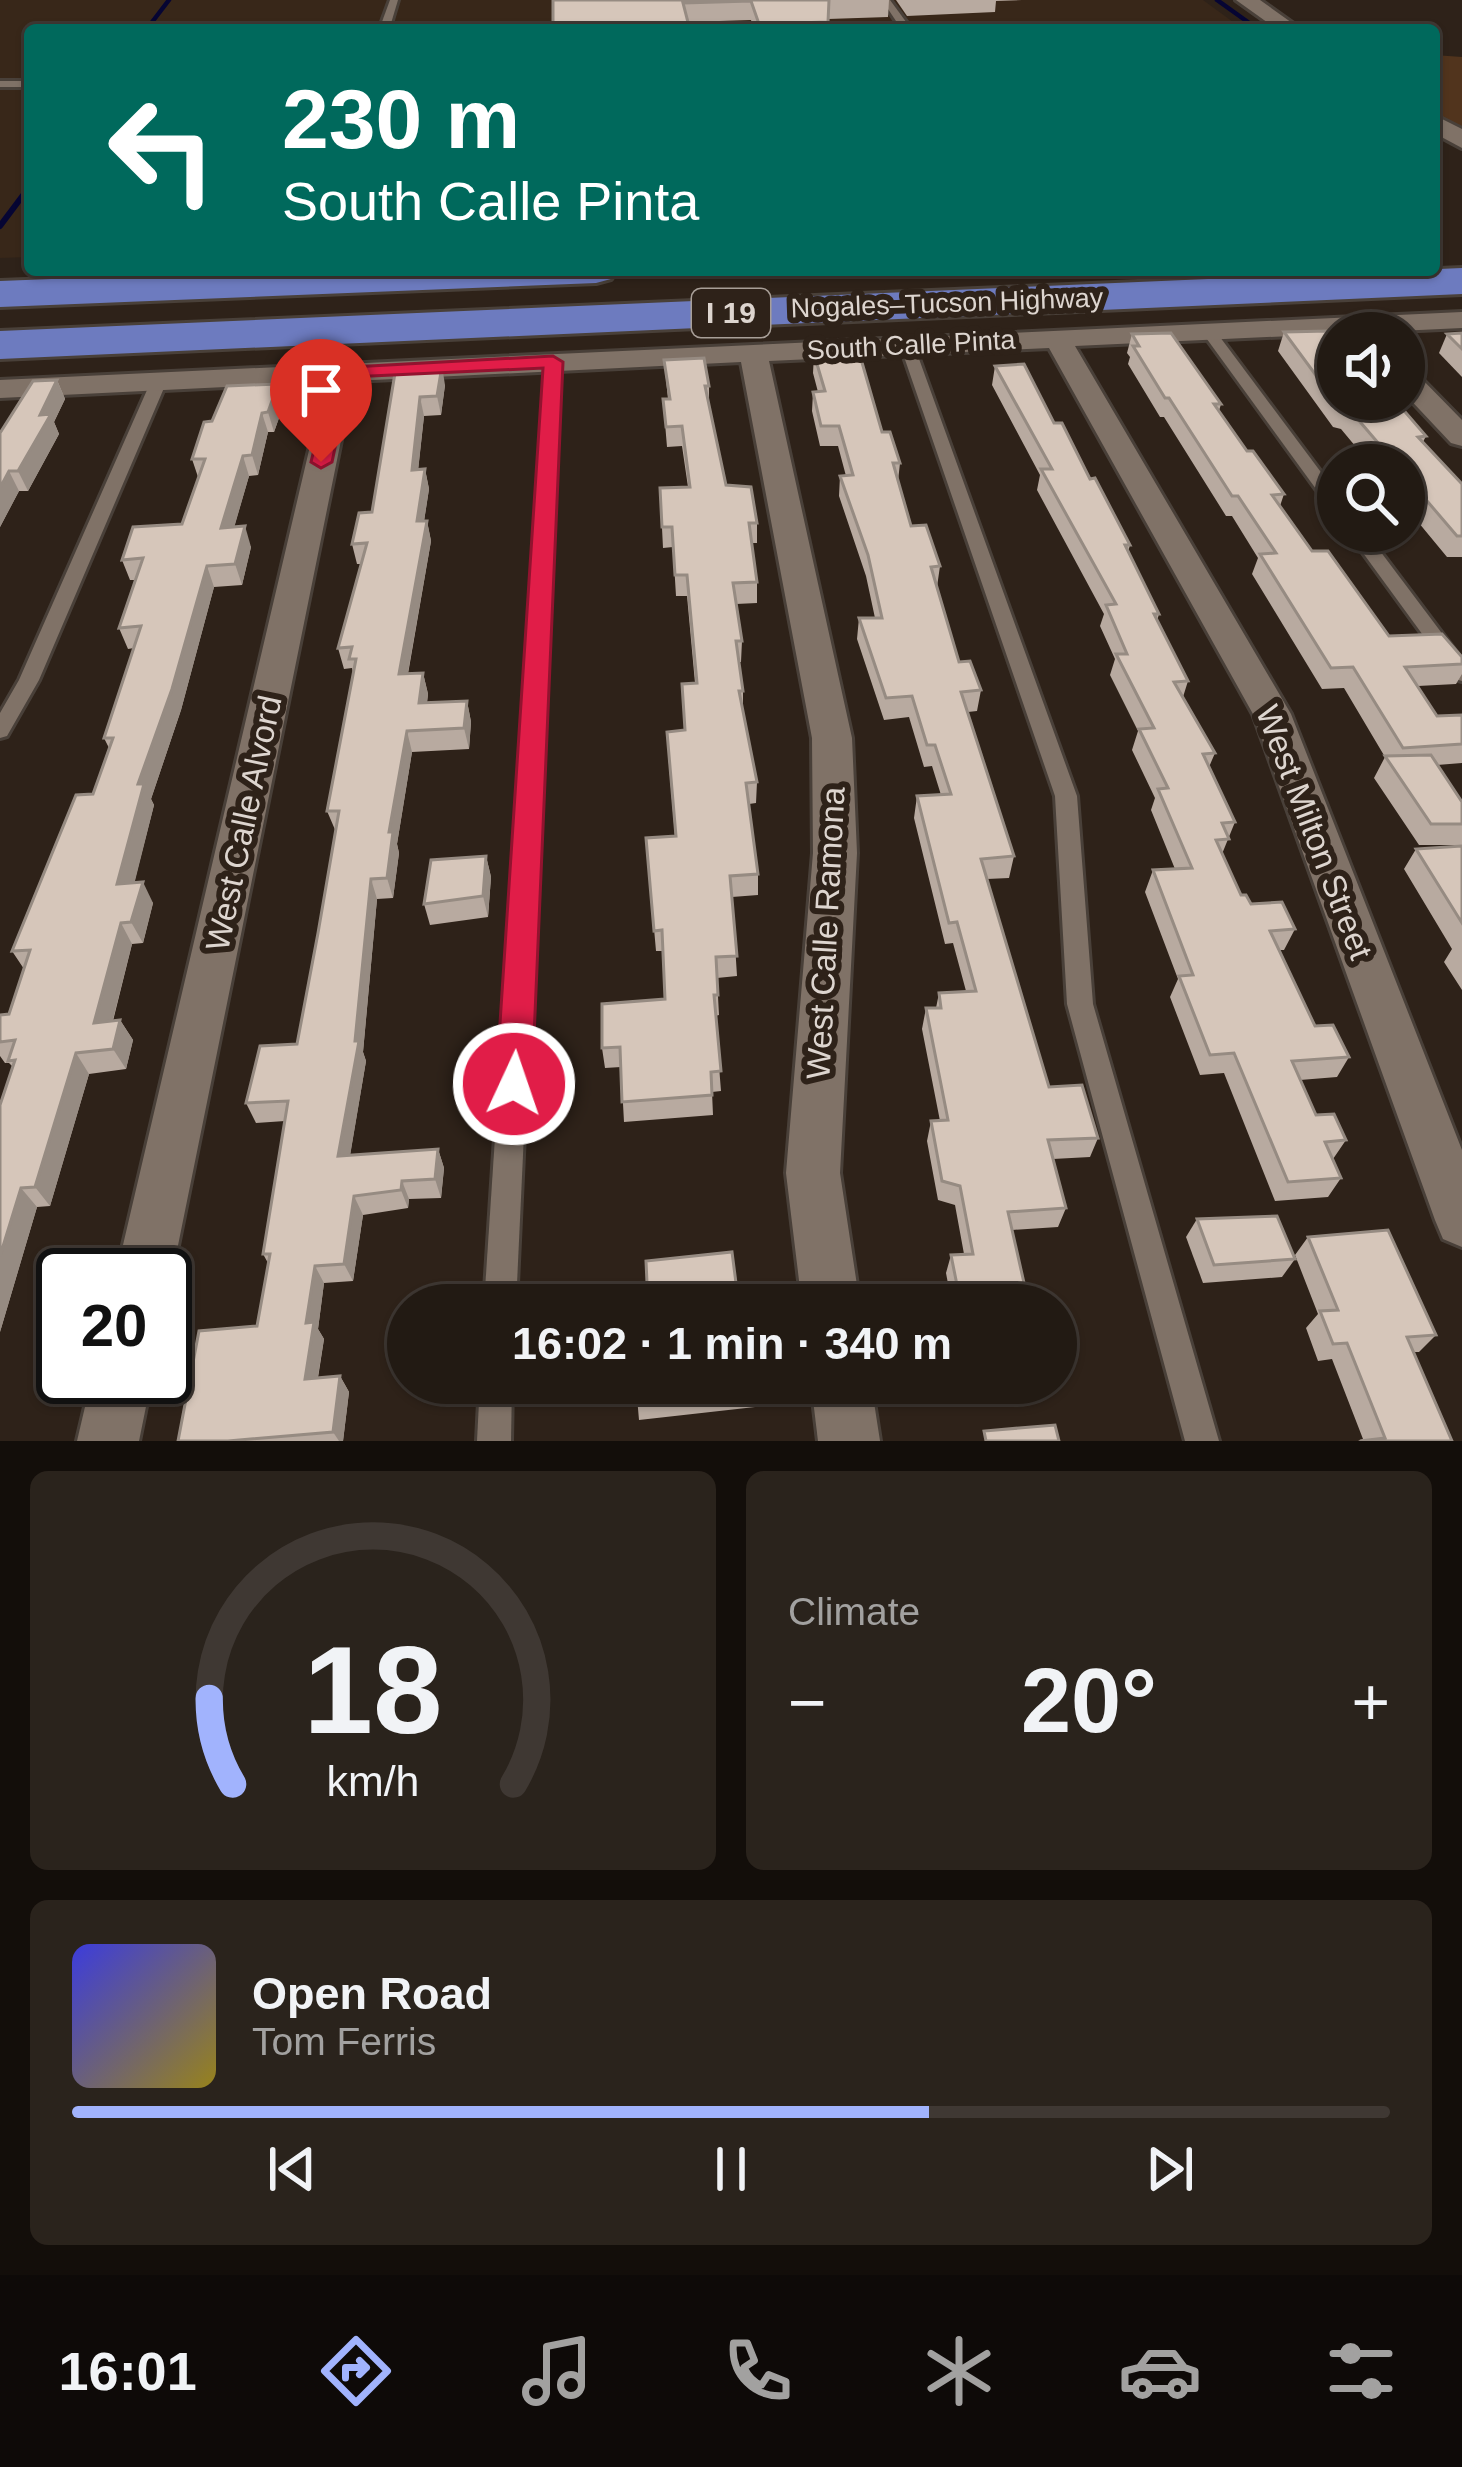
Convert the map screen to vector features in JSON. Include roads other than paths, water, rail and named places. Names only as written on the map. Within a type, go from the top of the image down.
[{"type":"highway","points":[[0,293],[441,276]]},
{"type":"highway","name":"Nogales–Tucson Highway","points":[[0,345],[1462,281]]},
{"type":"street","points":[[1246,0],[1283,24]]},
{"type":"street","name":"South Calle Pinta","points":[[1425,323],[1462,320]]},
{"type":"street","name":"South Calle Pinta","points":[[0,389],[1317,330]]},
{"type":"street","name":"West Milton Street","points":[[1057,338],[1272,714],[1462,1220]]},
{"type":"street","name":"West Calle Ramona","points":[[753,352],[832,738],[835,853],[813,1173],[828,1284]]},
{"type":"street","name":"West Calle Alvord","points":[[150,1248],[341,372]]},
{"type":"street","points":[[1425,399],[1462,437]]},
{"type":"street","points":[[108,1441],[116,1404]]},
{"type":"street","points":[[845,1404],[849,1441]]},
{"type":"lane","points":[[1209,332],[1317,478]]},
{"type":"lane","points":[[907,345],[1066,796],[1080,1004],[1202,1441]]},
{"type":"lane","points":[[501,1284],[553,362]]},
{"type":"lane","points":[[0,731],[29,680],[159,381]]},
{"type":"lane","points":[[1372,552],[1462,674]]},
{"type":"lane","points":[[494,1441],[495,1404]]},
{"type":"waterway","points":[[151,24],[169,0]]},
{"type":"waterway","points":[[1217,0],[1251,24]]},
{"type":"waterway","points":[[0,226],[24,194]]}]
